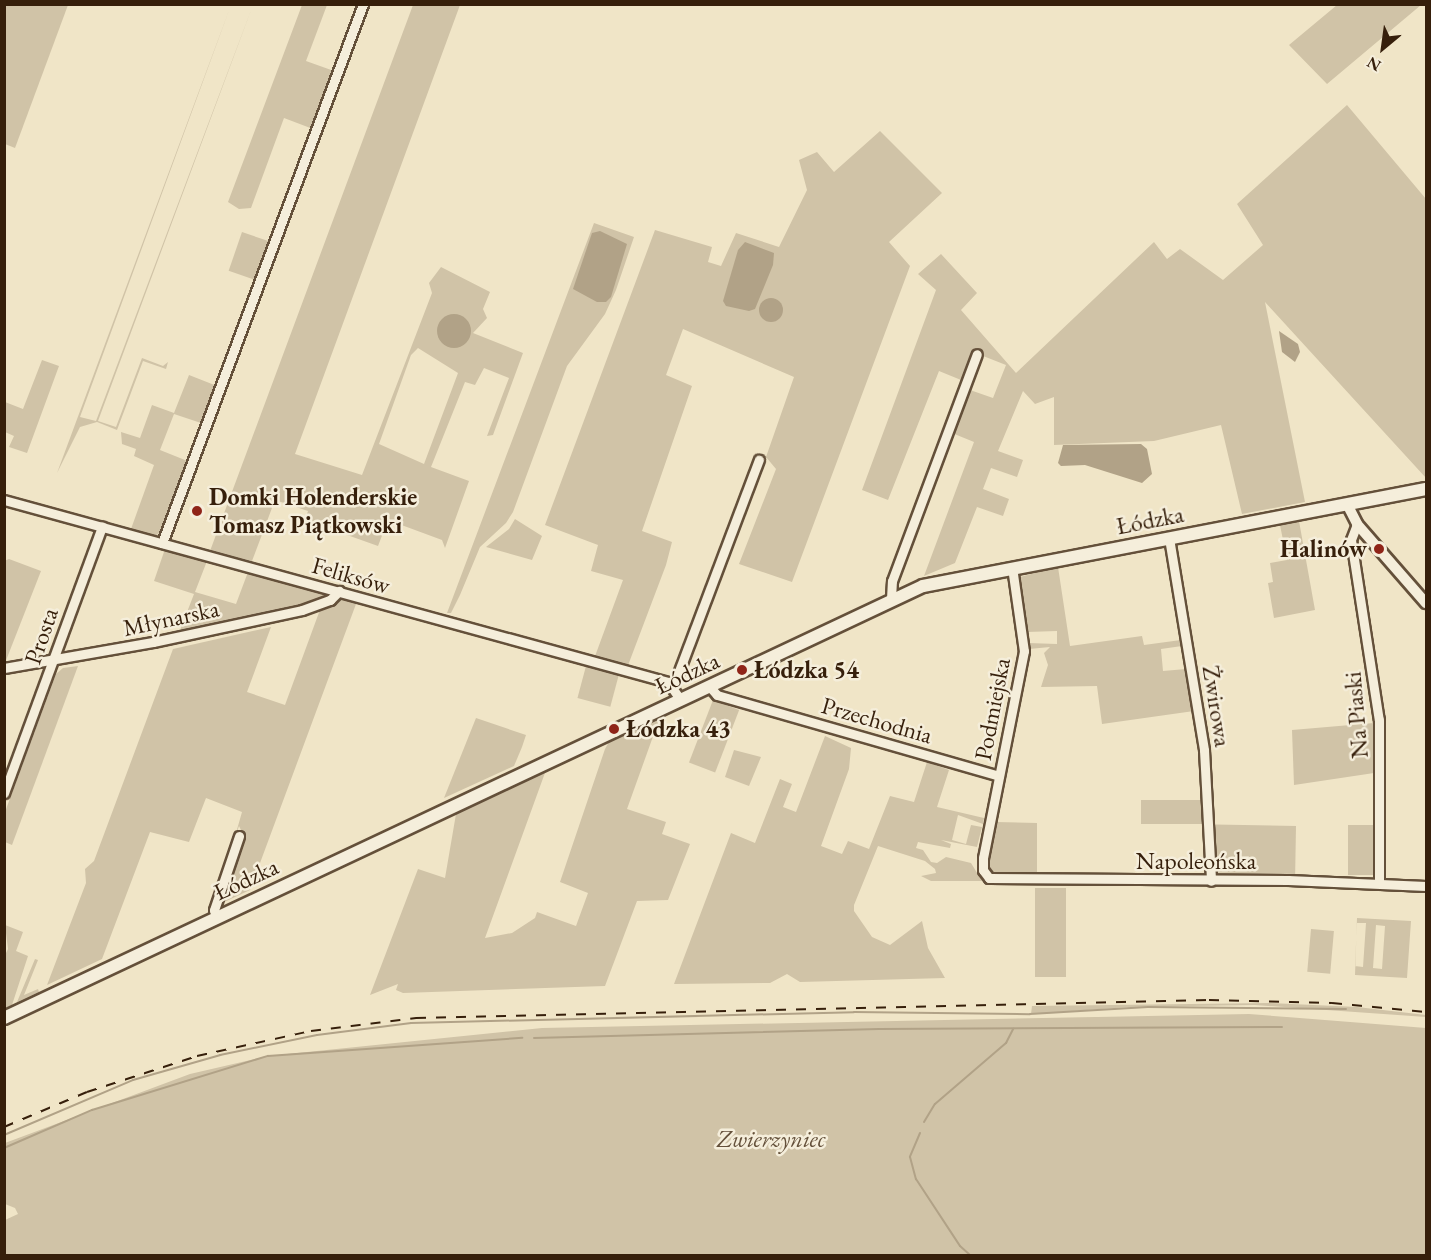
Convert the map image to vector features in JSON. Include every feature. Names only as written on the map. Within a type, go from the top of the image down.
[{"type":"main road","name":"Łódzka","points":[[4,1018],[891,599],[944,580],[1426,489]]},
{"type":"street","points":[[162,543],[363,4]]},
{"type":"street","points":[[891,599],[892,581],[977,354]]},
{"type":"street","points":[[680,699],[673,687],[759,460]]},
{"type":"street","name":"Feliksów","points":[[4,500],[339,591],[673,687]]},
{"type":"street","points":[[1347,504],[1360,527],[1426,603]]},
{"type":"street","name":"Prosta","points":[[4,793],[102,526]]},
{"type":"street","name":"Na Piaski","points":[[1360,527],[1352,546],[1379,720],[1379,883]]},
{"type":"street","name":"Żwirowa","points":[[1169,538],[1204,750],[1211,881]]},
{"type":"street","name":"Podmiejska","points":[[983,858],[1024,651],[1012,567]]},
{"type":"street","name":"Młynarska","points":[[4,668],[310,608],[339,591]]},
{"type":"street","name":"Przechodnia","points":[[709,686],[717,695],[999,776]]},
{"type":"street","points":[[216,917],[214,910],[239,836]]},
{"type":"street","name":"Napoleońska","points":[[983,858],[985,874],[999,881],[1211,881],[1379,883],[1426,886]]},
{"type":"green space","points":[[4,5],[68,5],[15,148],[5,144]]},
{"type":"green space","points":[[231,5],[80,417],[96,421],[253,5],[98,421],[116,427],[142,358],[163,366],[168,362],[166,369],[143,361],[117,430],[97,422],[80,427],[57,473]]},
{"type":"green space","points":[[302,5],[327,5],[306,61],[334,71],[313,129],[284,118],[251,208],[239,209],[228,202]]},
{"type":"green space","points":[[413,5],[460,5],[295,454],[362,475],[432,293],[429,283],[441,267],[490,292],[483,309],[487,318],[473,333],[523,353],[493,435],[487,436],[509,378],[484,368],[475,385],[465,382],[431,467],[469,481],[445,548],[442,540],[388,520],[378,546],[305,520],[308,511],[275,500],[252,561],[210,551]],"holes":[[[418,348],[458,373],[424,464],[379,444],[411,355]]]},
{"type":"green space","points":[[1337,5],[1421,5],[1327,84],[1289,45]]},
{"type":"green space","points":[[1347,105],[1426,199],[1426,478],[1265,302],[1305,502],[1242,514],[1221,425],[1154,441],[1054,445],[1054,397],[1035,404],[1023,391],[998,451],[1023,460],[1017,477],[991,468],[983,489],[1009,499],[1003,516],[977,507],[955,563],[924,576],[974,442],[952,433],[970,390],[993,398],[1006,365],[973,352],[961,380],[939,371],[888,500],[862,490],[936,290],[918,274],[941,254],[977,293],[961,310],[1016,373],[1154,242],[1167,259],[1180,249],[1223,280],[1263,245],[1237,204]]},
{"type":"green space","points":[[880,131],[942,193],[889,242],[910,266],[792,582],[739,564],[776,469],[766,457],[794,377],[683,329],[666,375],[692,386],[642,531],[672,542],[666,565],[627,668],[594,659],[623,580],[591,571],[598,545],[545,525],[655,230],[712,247],[708,262],[721,266],[736,233],[779,247],[807,190],[799,160],[817,152],[834,172]]},
{"type":"green space","points":[[594,223],[634,237],[616,290],[605,314],[567,366],[513,512],[506,523],[480,547],[451,613],[447,613]]},
{"type":"green space","points":[[242,232],[271,242],[258,281],[229,271]]},
{"type":"green space","points":[[42,360],[59,366],[27,453],[9,447],[14,436],[5,432],[5,402],[23,409]]},
{"type":"green space","points":[[189,375],[217,386],[204,424],[174,414],[160,450],[190,462],[164,530],[155,536],[131,529],[154,465],[134,456],[136,449],[122,444],[121,432],[140,438],[152,405],[174,413]]},
{"type":"green space","points":[[515,519],[542,536],[532,560],[486,547],[509,529]]},
{"type":"green space","points":[[1299,521],[1315,610],[1274,618],[1268,583],[1273,582],[1270,563],[1287,560],[1280,525]]},
{"type":"green space","points":[[165,549],[207,561],[195,592],[236,604],[248,572],[235,567],[341,595],[179,633],[194,594],[154,581]]},
{"type":"green space","points":[[9,559],[41,571],[5,663],[4,561]]},
{"type":"green space","points":[[1058,567],[1070,646],[1142,636],[1144,645],[1181,640],[1182,646],[1161,649],[1163,671],[1186,669],[1194,711],[1102,724],[1097,686],[1041,687],[1048,665],[1044,653],[1050,647],[1029,649],[1028,643],[1057,644],[1057,631],[1027,632],[1020,577]]},
{"type":"green space","points":[[348,597],[356,604],[250,890],[220,904],[242,832],[239,826],[234,840],[242,812],[206,798],[189,842],[150,832],[102,959],[47,985],[86,883],[85,869],[94,861],[173,649],[271,627],[247,692],[285,705],[321,607]]},
{"type":"green space","points":[[78,666],[12,845],[5,842],[5,812],[56,674],[63,668]]},
{"type":"green space","points":[[586,666],[619,675],[610,707],[577,698]]},
{"type":"green space","points":[[713,700],[739,710],[715,773],[689,763]]},
{"type":"green space","points":[[660,717],[627,809],[666,822],[662,834],[690,844],[668,900],[637,901],[605,986],[403,993],[396,990],[398,984],[370,995],[418,869],[445,878],[456,814],[546,770],[485,938],[512,933],[535,918],[537,912],[576,926],[588,893],[560,882],[605,749],[610,740]]},
{"type":"green space","points":[[476,718],[526,735],[522,747],[514,766],[444,798]]},
{"type":"green space","points":[[1374,723],[1374,773],[1294,785],[1292,730]]},
{"type":"green space","points":[[825,736],[851,748],[849,769],[821,846],[842,854],[848,841],[869,849],[890,796],[914,802],[927,762],[949,770],[937,807],[984,818],[983,824],[958,815],[952,840],[966,844],[971,825],[982,827],[977,847],[941,840],[951,844],[950,848],[918,842],[916,848],[923,850],[931,862],[937,863],[946,857],[971,863],[982,881],[931,881],[921,876],[936,873],[935,869],[925,861],[878,846],[854,905],[854,911],[872,937],[890,945],[922,921],[928,948],[945,978],[800,982],[787,974],[770,983],[674,984],[731,833],[755,843],[780,779],[792,784],[783,807],[796,812]]},
{"type":"green space","points":[[734,750],[761,757],[749,786],[725,777]]},
{"type":"green space","points":[[1141,800],[1203,800],[1203,824],[1141,824]]},
{"type":"green space","points":[[996,822],[1037,823],[1037,876],[997,876],[987,865]]},
{"type":"green space","points":[[1215,825],[1296,826],[1295,874],[1214,873]]},
{"type":"green space","points":[[1348,825],[1374,825],[1374,875],[1348,875]]},
{"type":"green space","points":[[1035,888],[1066,888],[1066,977],[1035,977]]},
{"type":"green space","points":[[1357,918],[1411,921],[1407,978],[1355,975],[1355,966],[1363,967],[1366,923],[1357,923],[1356,938]],"holes":[[[1376,925],[1385,926],[1382,969],[1373,968]]]},
{"type":"green space","points":[[5,925],[23,932],[16,951],[28,956],[12,1005],[5,1008],[5,955],[8,949]]},
{"type":"green space","points":[[1311,929],[1334,931],[1330,974],[1307,972]]},
{"type":"green space","points":[[35,959],[38,960],[24,995],[38,989],[39,992],[17,1002]]},
{"type":"green space","points":[[1270,1003],[1357,1007],[1426,1015],[1426,1017],[1255,1005],[1129,1007],[1031,1014],[1032,1006]]},
{"type":"green space","name":"Zwierzyniec","points":[[1249,1014],[1426,1028],[1426,1255],[5,1255],[5,1220],[18,1214],[15,1208],[5,1204],[5,1143],[190,1074],[268,1056],[542,1028]]},
{"type":"shaded area","points":[[600,231],[627,244],[611,297],[606,302],[597,302],[573,289],[592,233]]},
{"type":"shaded area","points":[[745,242],[774,253],[773,265],[755,309],[749,311],[726,306],[723,301],[738,250]]},
{"type":"shaded area","points":[[771,298],[779,302],[783,310],[779,318],[771,322],[763,318],[759,310],[763,302]]},
{"type":"shaded area","points":[[454,314],[466,319],[471,331],[466,343],[454,348],[442,343],[437,331],[442,319]]},
{"type":"shaded area","points":[[1279,331],[1298,344],[1300,352],[1295,362],[1282,352]]},
{"type":"shaded area","points":[[1141,444],[1147,449],[1152,474],[1142,483],[1085,465],[1061,466],[1058,463],[1063,445]]},
{"type":"waterway","points":[[4,1135],[133,1080],[220,1055],[317,1035],[411,1023],[854,1012],[1030,1014],[1148,1007],[1346,1009]]},
{"type":"waterway","points":[[534,1038],[879,1029],[1282,1027]]},
{"type":"waterway","points":[[924,1122],[935,1104],[1006,1043],[1013,1029]]},
{"type":"waterway","points":[[4,1148],[92,1110],[268,1056],[522,1038]]},
{"type":"waterway","points":[[920,1133],[910,1157],[916,1179],[960,1246],[971,1256]]},
{"type":"railway","points":[[4,1127],[87,1092],[197,1056],[311,1031],[416,1018],[1209,1000],[1332,1003],[1426,1012]]},
{"type":"place","name":"Domki Holenderskie Tomasz Piątkowski","points":[[197,511]]},
{"type":"place","name":"Halinów","points":[[1379,549]]},
{"type":"place","name":"Łódzka 54","points":[[742,670]]},
{"type":"place","name":"Łódzka 43","points":[[614,729]]}]
